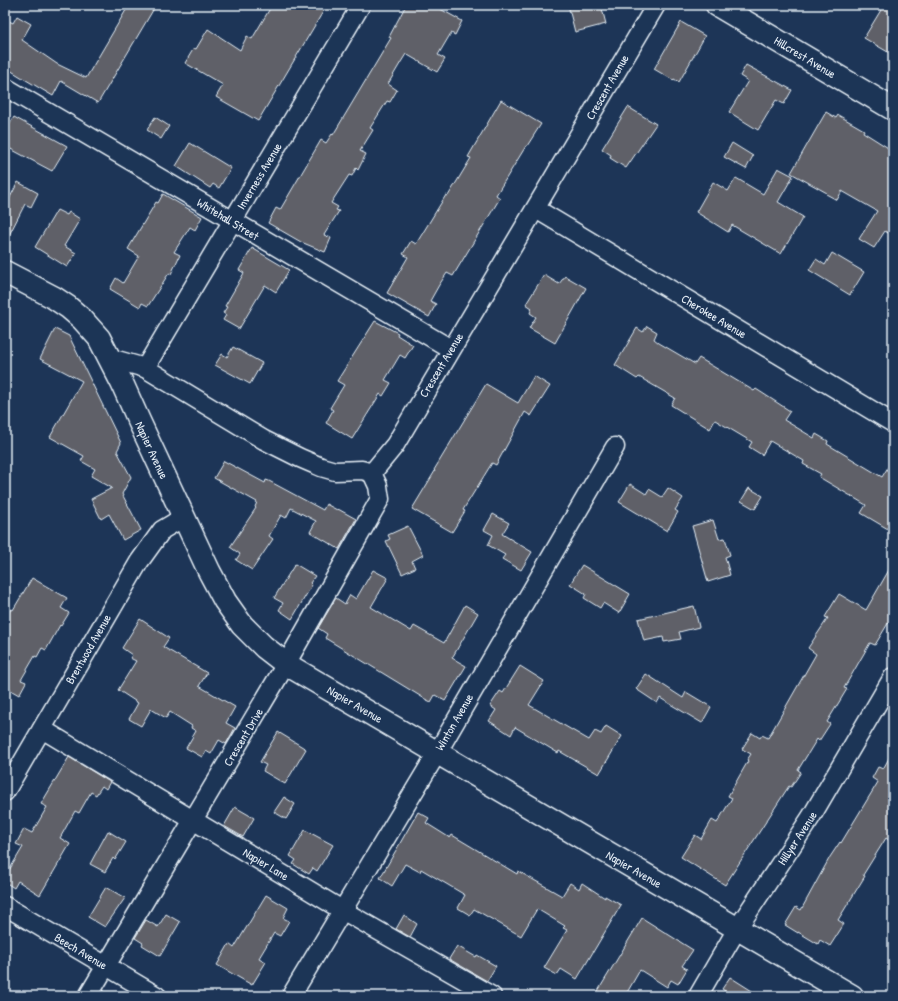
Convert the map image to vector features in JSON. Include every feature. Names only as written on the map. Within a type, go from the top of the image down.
[{"type":"street","name":"Inverness Avenue","points":[[145,368],[362,5]]},
{"type":"street","name":"Crescent Avenue","points":[[372,473],[395,445],[656,5]]},
{"type":"street","name":"Hillcrest Avenue","points":[[717,5],[893,109]]},
{"type":"street","name":"Whitehall Street","points":[[5,88],[451,349]]},
{"type":"street","name":"Cherokee Avenue","points":[[536,209],[893,423]]},
{"type":"street","name":"Napier Avenue","points":[[5,272],[53,297],[68,307],[92,329],[99,338],[122,383],[209,571],[225,601],[242,625],[264,647],[286,664],[852,996]]},
{"type":"street","points":[[110,358],[145,368],[264,440],[300,458],[335,471],[362,470],[372,473]]},
{"type":"street","name":"Winton Avenue","points":[[291,996],[437,753],[615,447]]},
{"type":"street","name":"Crescent Drive","points":[[88,996],[286,664],[380,499],[378,486],[372,473]]},
{"type":"street","name":"Brentwood Avenue","points":[[5,792],[139,562],[162,530],[184,517]]},
{"type":"street","name":"Hillyer Avenue","points":[[698,996],[737,929],[811,817],[893,677]]},
{"type":"street","name":"Napier Lane","points":[[42,729],[342,910],[492,996]]},
{"type":"street","name":"Beech Avenue","points":[[5,906],[157,996]]},
{"type":"building","points":[[129,5],[156,5],[98,103],[61,81],[53,96],[5,67],[5,19],[13,23],[17,16],[31,24],[22,40],[57,64],[86,78]]},
{"type":"building","points":[[272,5],[327,5],[258,121],[216,97],[223,85],[185,63],[194,48],[196,49],[208,29],[240,50],[247,36],[252,39]]},
{"type":"building","points":[[406,5],[433,5],[462,21],[455,35],[451,33],[438,55],[445,59],[437,72],[406,54],[401,62],[388,84],[397,90],[390,102],[387,101],[370,128],[373,130],[360,151],[366,154],[358,170],[356,168],[352,176],[349,175],[331,203],[338,207],[336,210],[339,211],[324,235],[331,238],[325,252],[301,242],[268,223],[276,208],[280,210],[321,140],[326,143],[332,134],[333,135],[391,38],[389,37]]},
{"type":"building","points":[[568,5],[601,5],[606,24],[575,32]]},
{"type":"building","points":[[884,5],[893,5],[893,55],[864,38]]},
{"type":"building","points":[[681,22],[705,36],[679,82],[654,69]]},
{"type":"building","points":[[746,65],[792,90],[784,104],[776,100],[758,130],[729,112],[748,81],[740,76]]},
{"type":"building","points":[[501,100],[541,124],[496,195],[500,198],[453,276],[447,273],[439,285],[430,301],[436,304],[429,317],[387,293],[408,257],[403,254],[411,241],[416,244],[446,195],[448,196],[471,158],[468,157]]},
{"type":"building","points":[[628,107],[656,124],[626,168],[610,158],[611,155],[602,149]]},
{"type":"building","points":[[826,112],[836,118],[838,115],[864,130],[863,132],[893,151],[893,224],[888,233],[885,231],[874,248],[859,239],[877,211],[842,191],[837,200],[791,173]]},
{"type":"building","points":[[14,117],[67,146],[52,171],[5,146],[5,132]]},
{"type":"building","points":[[155,117],[169,126],[161,139],[147,130]]},
{"type":"building","points":[[190,143],[231,168],[219,188],[213,184],[210,188],[176,166]]},
{"type":"building","points":[[732,143],[753,156],[746,169],[724,157]]},
{"type":"building","points":[[778,168],[793,176],[778,202],[803,217],[781,254],[732,225],[728,232],[696,212],[713,182],[728,191],[736,178],[763,194]]},
{"type":"building","points":[[18,182],[38,193],[31,207],[25,204],[5,243],[5,207]]},
{"type":"building","points":[[163,194],[202,217],[195,230],[190,227],[174,252],[180,255],[171,274],[169,273],[148,306],[142,303],[140,307],[110,289],[116,278],[123,283],[139,256],[128,249],[156,202],[158,203]]},
{"type":"building","points":[[57,210],[67,215],[69,212],[80,219],[64,246],[76,253],[67,267],[35,247]]},
{"type":"building","points":[[252,248],[289,270],[276,292],[265,285],[239,329],[223,320],[226,315],[223,313],[227,307],[225,306],[244,273],[239,270]]},
{"type":"building","points":[[832,253],[864,272],[850,295],[809,270],[816,259],[825,265]]},
{"type":"building","points":[[544,275],[559,284],[565,276],[586,288],[555,343],[529,328],[536,317],[530,313],[532,308],[526,304]]},
{"type":"building","points":[[375,321],[398,333],[397,335],[413,345],[405,358],[400,355],[385,380],[391,383],[383,396],[380,394],[352,439],[326,423],[333,410],[330,408],[344,385],[337,381]]},
{"type":"building","points":[[647,326],[657,332],[654,339],[659,343],[695,364],[699,358],[754,391],[756,389],[790,411],[784,420],[814,438],[816,434],[828,441],[827,444],[882,477],[893,459],[893,532],[861,513],[866,505],[819,477],[821,474],[803,464],[804,461],[770,441],[762,455],[749,447],[752,442],[715,420],[710,429],[671,405],[675,398],[639,377],[637,379],[615,365],[637,328],[643,332]]},
{"type":"building","points":[[55,329],[69,336],[121,443],[117,451],[131,477],[122,494],[141,530],[123,540],[109,514],[101,519],[91,499],[112,488],[91,476],[95,469],[81,461],[84,456],[50,437],[82,381],[40,359]]},
{"type":"building","points":[[233,347],[262,363],[250,384],[215,365],[222,354],[227,357]]},
{"type":"building","points":[[534,376],[550,386],[531,416],[525,412],[496,465],[492,463],[463,510],[465,511],[452,532],[412,509],[486,384],[518,403]]},
{"type":"building","points":[[224,461],[265,483],[266,480],[269,481],[323,510],[326,504],[356,519],[339,549],[310,532],[316,521],[291,508],[286,518],[281,515],[269,536],[273,539],[252,570],[236,560],[240,554],[230,547],[256,508],[257,502],[214,478]]},
{"type":"building","points":[[630,484],[646,494],[649,489],[662,497],[668,488],[683,498],[675,510],[678,512],[667,531],[619,502]]},
{"type":"building","points":[[749,488],[763,496],[755,509],[741,501]]},
{"type":"building","points":[[493,514],[509,523],[502,534],[532,552],[521,570],[502,559],[505,555],[488,545],[493,535],[484,530]]},
{"type":"building","points":[[713,520],[719,539],[725,538],[730,555],[725,557],[730,575],[708,582],[692,526]]},
{"type":"building","points":[[408,526],[423,555],[412,561],[415,568],[402,574],[386,541],[390,539],[388,535]]},
{"type":"building","points":[[893,563],[893,615],[875,645],[870,643],[844,688],[847,689],[827,722],[830,724],[819,741],[817,739],[798,770],[801,772],[791,787],[789,786],[725,885],[681,857],[695,835],[701,839],[712,820],[717,823],[732,798],[728,796],[751,754],[742,749],[752,733],[760,738],[762,735],[768,738],[816,654],[808,648],[828,618],[825,617],[839,594],[866,610]]},
{"type":"building","points":[[295,564],[315,576],[310,583],[312,585],[292,619],[279,610],[283,603],[274,598]]},
{"type":"building","points":[[582,565],[630,594],[619,613],[603,603],[600,608],[584,598],[586,594],[570,584]]},
{"type":"building","points":[[373,570],[388,578],[371,607],[411,631],[414,626],[444,643],[465,605],[478,613],[452,658],[466,666],[445,701],[435,695],[431,702],[425,699],[325,638],[327,634],[318,628],[336,598],[345,604],[350,595],[356,599]]},
{"type":"building","points":[[32,578],[67,598],[61,608],[69,613],[61,626],[60,625],[46,650],[42,648],[37,657],[35,656],[21,680],[26,682],[19,695],[5,687],[5,619],[11,609],[13,610]]},
{"type":"building","points":[[694,606],[699,627],[679,632],[681,639],[664,642],[663,637],[644,641],[638,619]]},
{"type":"building","points":[[140,619],[169,638],[163,647],[207,673],[199,686],[235,707],[226,723],[235,728],[226,744],[219,740],[211,754],[206,751],[202,757],[186,748],[196,731],[191,728],[192,726],[170,712],[166,718],[151,709],[141,726],[129,719],[138,703],[118,690],[136,661],[130,658],[132,655],[122,648]]},
{"type":"building","points":[[520,666],[544,681],[529,705],[589,740],[595,731],[601,734],[606,726],[622,736],[599,774],[559,751],[558,753],[515,727],[511,735],[489,721],[496,710],[490,706],[500,691],[503,693]]},
{"type":"building","points":[[646,674],[683,698],[686,692],[711,707],[702,723],[660,698],[657,703],[636,689]]},
{"type":"building","points":[[278,732],[306,749],[285,784],[263,771],[266,765],[260,762]]},
{"type":"building","points":[[893,751],[893,843],[886,838],[863,875],[865,876],[838,920],[844,924],[830,946],[820,940],[818,944],[785,925],[796,907],[801,910],[830,857],[840,842],[841,843],[878,782],[872,778],[878,767],[883,769]]},
{"type":"building","points":[[69,757],[110,782],[106,789],[102,786],[96,795],[91,792],[79,813],[75,811],[60,838],[70,844],[40,895],[18,881],[14,888],[5,882],[5,877],[23,847],[16,844],[24,829],[32,833],[47,807],[41,804]]},
{"type":"building","points":[[284,797],[295,804],[286,819],[274,812]]},
{"type":"building","points":[[235,807],[254,818],[243,837],[224,826]]},
{"type":"building","points":[[418,812],[429,818],[426,823],[450,838],[452,835],[517,874],[518,871],[562,896],[570,883],[579,889],[582,883],[605,898],[605,896],[621,905],[577,979],[561,969],[557,975],[544,968],[567,930],[563,928],[565,926],[537,909],[521,936],[474,909],[470,915],[458,908],[465,895],[421,869],[420,872],[405,864],[392,886],[380,878]]},
{"type":"building","points":[[305,830],[333,845],[317,871],[313,868],[309,874],[293,864],[296,860],[290,856]]},
{"type":"building","points":[[108,831],[126,842],[115,860],[113,858],[105,872],[90,864]]},
{"type":"building","points":[[106,887],[125,898],[105,927],[88,917]]},
{"type":"building","points":[[266,895],[288,908],[283,918],[289,921],[280,936],[274,933],[259,958],[266,962],[252,985],[217,965],[229,944],[234,948]]},
{"type":"building","points":[[166,914],[180,922],[160,956],[142,945],[143,943],[135,938],[146,920],[158,927]]},
{"type":"building","points":[[404,915],[417,924],[410,937],[396,929]]},
{"type":"building","points":[[642,918],[693,950],[682,966],[687,969],[678,984],[671,980],[667,987],[640,970],[625,996],[595,996]]},
{"type":"building","points":[[457,946],[496,966],[487,981],[449,959]]},
{"type":"building","points":[[730,977],[760,996],[722,996],[725,991],[722,989]]}]
